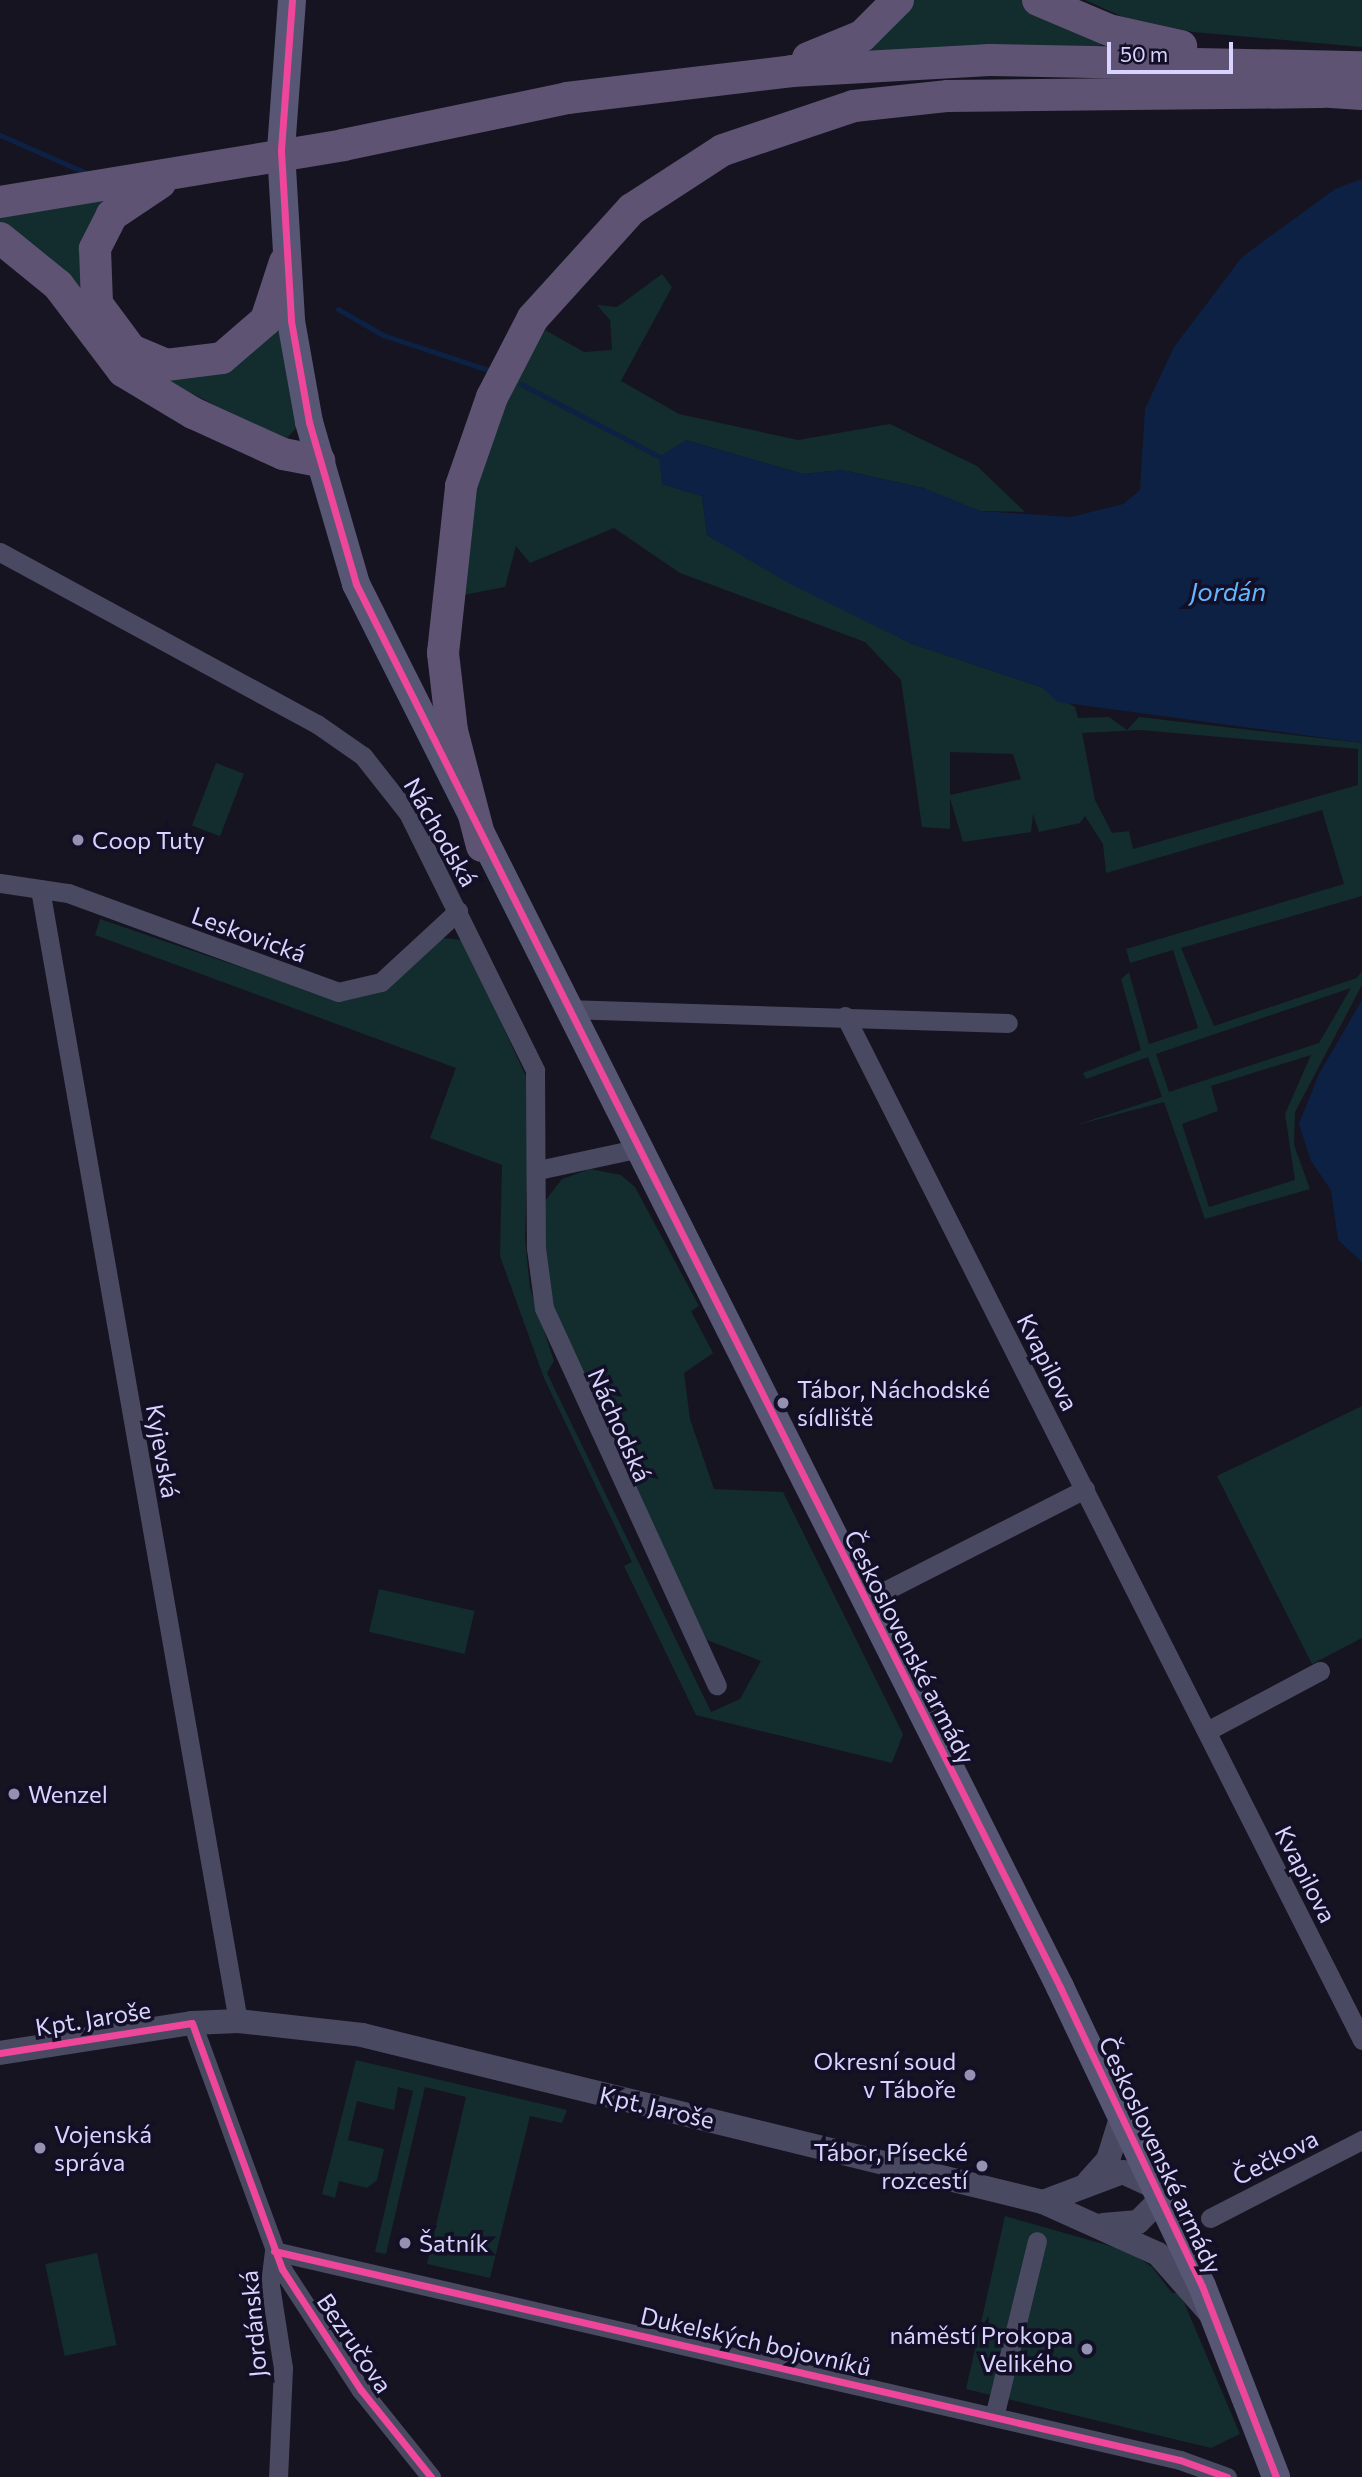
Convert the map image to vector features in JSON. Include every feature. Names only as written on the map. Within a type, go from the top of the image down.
[{"type":"main road","name":"Československé armády","points":[[292,0],[283,96],[282,218],[285,261],[319,461],[356,584],[482,846],[865,1601],[1160,2193],[1219,2323],[1276,2477]]},
{"type":"main road","points":[[0,202],[343,145],[567,98],[660,85],[827,54],[876,26],[898,0]]},
{"type":"main road","points":[[1038,0],[1130,36],[1320,78],[1362,94]]},
{"type":"main road","points":[[660,85],[976,60],[1320,78]]},
{"type":"main road","points":[[482,846],[452,731],[443,653],[461,485],[492,397],[533,318],[632,209],[723,150],[854,106],[948,96],[1320,78],[1362,67]]},
{"type":"main road","points":[[343,145],[740,94],[901,82],[1320,78]]},
{"type":"main road","points":[[185,172],[137,192],[112,215],[95,249],[97,304],[124,343],[166,365],[222,358],[265,320],[285,261]]},
{"type":"main road","points":[[0,238],[58,285],[123,371],[194,414],[283,454],[319,461]]},
{"type":"street","name":"Náchodská","points":[[0,552],[317,723],[363,756],[408,813],[536,1070],[536,1248],[544,1308],[716,1685]]},
{"type":"street","name":"Leskovická","points":[[0,883],[68,893],[338,992],[381,982],[458,911]]},
{"type":"street","name":"Kyjevská","points":[[40,890],[238,2021]]},
{"type":"street","points":[[566,1009],[1008,1023]]},
{"type":"street","name":"Kvapilova","points":[[845,1016],[1362,2040]]},
{"type":"street","points":[[538,1170],[636,1149]]},
{"type":"street","points":[[865,1601],[1085,1489]]},
{"type":"street","points":[[1207,1731],[1320,1671]]},
{"type":"street","name":"Kpt. Jaroše","points":[[0,2053],[192,2023],[238,2021],[362,2035],[1043,2202],[1099,2224],[1158,2254],[1219,2323]]},
{"type":"street","name":"Bezručova","points":[[192,2023],[274,2251],[361,2390],[431,2477]]},
{"type":"street","points":[[1080,2191],[1108,2160],[1122,2115]]},
{"type":"street","name":"Čečkova","points":[[1210,2218],[1362,2140]]},
{"type":"street","points":[[1043,2202],[1080,2191],[1128,2171],[1160,2193]]},
{"type":"street","name":"Kpt. Jaroše","points":[[1099,2224],[1138,2222],[1160,2193]]},
{"type":"street","points":[[994,2417],[1037,2241]]},
{"type":"street","name":"Dukelských bojovníků","points":[[274,2251],[994,2417],[1227,2477]]},
{"type":"street","name":"Jordánská","points":[[274,2251],[271,2285],[284,2368],[278,2477]]},
{"type":"green space","points":[[911,0],[1021,0],[1103,39],[1100,46],[860,54]]},
{"type":"green space","points":[[1085,0],[1362,0],[1362,47],[1193,32],[1123,17]]},
{"type":"green space","points":[[114,198],[84,297],[0,227],[0,216]]},
{"type":"green space","points":[[662,274],[672,287],[621,381],[679,414],[798,440],[890,424],[977,466],[1025,512],[979,511],[923,488],[842,470],[803,474],[686,440],[662,484],[702,496],[707,535],[910,643],[1041,687],[1075,707],[1078,718],[1109,717],[1127,730],[1139,717],[1362,743],[1362,896],[1181,948],[1214,1026],[1357,978],[1362,971],[1362,985],[1295,1112],[1294,1145],[1310,1189],[1205,1219],[1164,1102],[1073,1126],[1162,1097],[1148,1057],[1086,1079],[1083,1073],[1141,1050],[1121,979],[1129,972],[1149,1044],[1198,1028],[1173,950],[1130,963],[1126,949],[1344,884],[1322,810],[1106,873],[1103,844],[1085,816],[1080,823],[1039,832],[1033,814],[1031,832],[963,842],[950,798],[950,829],[922,827],[901,680],[865,642],[680,573],[614,528],[530,563],[516,546],[505,587],[457,596],[467,512],[500,413],[545,330],[584,352],[612,350],[610,320],[597,305],[617,307]],"holes":[[[1140,730],[1358,749],[1358,785],[1133,849],[1129,831],[1112,833],[1095,800],[1082,733]],[[950,752],[1013,754],[1021,779],[950,795]],[[1351,988],[1319,1043],[1169,1092],[1156,1054]],[[1311,1055],[1285,1114],[1295,1180],[1209,1207],[1182,1124],[1218,1111],[1211,1086]]]},
{"type":"green space","points":[[277,320],[299,425],[284,441],[135,364],[151,371]]},
{"type":"green space","points":[[216,763],[244,774],[220,836],[192,826]]},
{"type":"green space","points":[[100,919],[339,1001],[388,987],[441,938],[463,940],[530,1085],[525,1239],[530,1288],[554,1361],[547,1373],[711,1712],[740,1699],[761,1661],[707,1640],[552,1321],[542,1255],[545,1201],[562,1179],[590,1169],[621,1175],[635,1187],[699,1306],[691,1311],[713,1353],[684,1373],[690,1419],[714,1489],[783,1492],[903,1734],[892,1763],[696,1715],[624,1566],[632,1562],[544,1378],[500,1256],[502,1165],[430,1138],[456,1068],[95,935]]},
{"type":"green space","points":[[1362,1406],[1362,1638],[1312,1664],[1217,1476]]},
{"type":"green space","points":[[379,1589],[474,1611],[465,1654],[369,1632]]},
{"type":"green space","points":[[356,2060],[567,2110],[562,2123],[530,2116],[490,2278],[427,2264],[466,2097],[425,2087],[386,2254],[375,2252],[413,2091],[398,2087],[394,2110],[357,2101],[348,2140],[384,2149],[377,2180],[367,2188],[339,2181],[335,2198],[322,2194]]},
{"type":"green space","name":"náměstí Prokopa Velikého","points":[[1005,2216],[1128,2251],[1152,2267],[1172,2293],[1180,2293],[1240,2434],[1211,2448],[966,2389]]},
{"type":"green space","points":[[97,2253],[117,2345],[65,2356],[45,2264]]},
{"type":"water","name":"Jordán","points":[[1362,179],[1362,743],[1058,702],[1041,687],[910,643],[790,584],[707,535],[702,496],[662,484],[659,457],[686,440],[803,474],[842,470],[923,488],[980,511],[1071,517],[1123,504],[1140,490],[1145,409],[1174,347],[1242,257],[1335,189]]},
{"type":"water","points":[[1362,1000],[1362,1262],[1338,1240],[1331,1190],[1311,1161],[1299,1124],[1319,1074]]},
{"type":"waterway","points":[[0,135],[89,174]]},
{"type":"waterway","points":[[338,309],[383,335],[491,371]]},
{"type":"waterway","points":[[521,384],[664,459]]},
{"type":"cycle path","points":[[292,0],[281,151],[291,321],[309,422],[356,584],[1060,1987],[1202,2286],[1276,2477]]},
{"type":"cycle path","points":[[0,2053],[192,2023],[282,2269],[361,2390],[431,2477]]},
{"type":"cycle path","points":[[274,2251],[1180,2460],[1227,2477]]},
{"type":"place","name":"Coop Tuty","points":[[78,840]]},
{"type":"place","name":"Tábor, Náchodské sídliště","points":[[783,1403]]},
{"type":"place","name":"Wenzel","points":[[14,1794]]},
{"type":"place","name":"Okresní soud v Táboře","points":[[970,2075]]},
{"type":"place","name":"Vojenská správa","points":[[40,2148]]},
{"type":"place","name":"Tábor, Písecké rozcestí","points":[[982,2166]]},
{"type":"place","name":"Šatník","points":[[405,2243]]},
{"type":"place","name":"náměstí Prokopa Velikého","points":[[1087,2349]]}]
